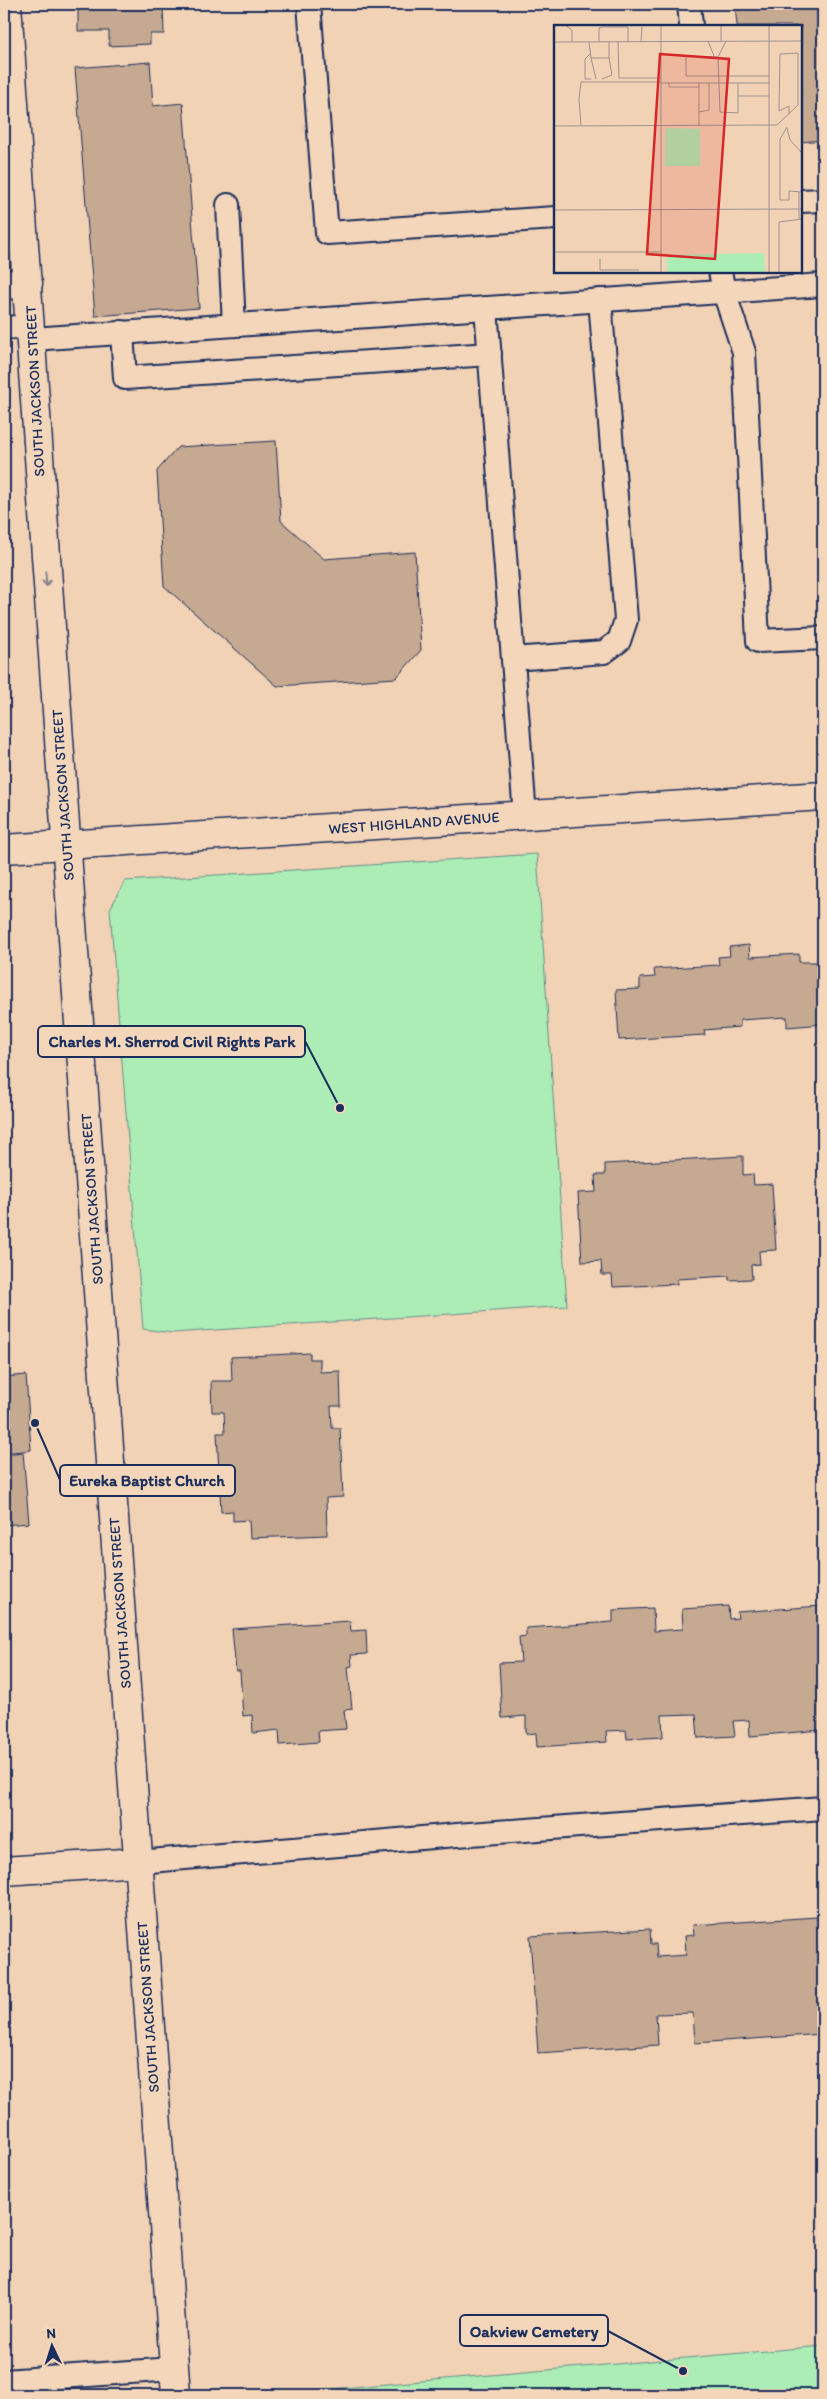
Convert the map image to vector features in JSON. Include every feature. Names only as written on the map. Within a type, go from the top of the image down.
[{"type":"street","name":"SOUTH JACKSON STREET","points":[[7,4],[16,284],[32,332],[43,530],[67,844],[176,2395]]},
{"type":"street","name":"WEST HIGHLAND AVENUE","points":[[4,849],[823,796]]},
{"type":"street","points":[[4,1871],[138,1862]]},
{"type":"lane","points":[[309,4],[327,234],[554,218]]},
{"type":"lane","points":[[689,4],[691,25]]},
{"type":"lane","points":[[802,202],[823,200]]},
{"type":"lane","points":[[228,205],[234,325]]},
{"type":"lane","points":[[722,281],[744,352],[758,642],[823,638]]},
{"type":"lane","points":[[4,328],[32,332],[122,332],[600,300],[722,281],[823,285]]},
{"type":"lane","points":[[513,658],[604,652],[619,641],[626,620],[600,300]]},
{"type":"lane","points":[[486,308],[525,816]]},
{"type":"lane","points":[[122,332],[125,378],[490,354]]},
{"type":"lane","points":[[138,1862],[448,1836],[823,1808]]},
{"type":"lane","points":[[4,2381],[173,2369]]},
{"type":"green space","points":[[537,854],[567,1306],[172,1333],[143,1329],[110,909],[125,881]]},
{"type":"green space","points":[[823,2346],[823,2395],[261,2395]]},
{"type":"building","points":[[78,4],[163,4],[164,34],[150,34],[150,44],[109,46],[109,31],[78,31]]},
{"type":"building","points":[[735,4],[823,4],[823,140],[802,142],[802,25],[737,25]]},
{"type":"building","points":[[150,62],[153,106],[183,103],[199,308],[95,316],[75,68]]},
{"type":"building","points":[[276,441],[281,521],[324,559],[415,552],[421,650],[396,678],[277,686],[164,586],[157,471],[178,447]]},
{"type":"building","points":[[749,945],[750,957],[799,954],[799,962],[816,962],[816,967],[823,967],[823,1024],[787,1027],[787,1017],[740,1020],[740,1027],[704,1030],[705,1035],[619,1040],[616,990],[640,989],[640,978],[655,977],[654,969],[719,965],[718,957],[730,956],[729,947]]},
{"type":"building","points":[[743,1156],[743,1175],[753,1174],[754,1185],[772,1184],[776,1250],[759,1251],[760,1264],[751,1265],[752,1279],[729,1280],[729,1276],[677,1279],[677,1284],[613,1287],[612,1275],[602,1275],[601,1261],[582,1262],[578,1193],[596,1192],[595,1175],[605,1175],[605,1164]]},
{"type":"building","points":[[310,1353],[310,1359],[320,1359],[320,1372],[340,1371],[341,1406],[331,1406],[332,1428],[340,1428],[343,1497],[326,1498],[327,1535],[250,1538],[249,1520],[233,1521],[233,1511],[221,1512],[217,1433],[225,1433],[224,1412],[212,1412],[211,1381],[232,1381],[231,1357]]},
{"type":"building","points":[[26,1375],[31,1450],[4,1453],[4,1377]]},
{"type":"building","points":[[23,1452],[29,1523],[4,1525],[4,1454]]},
{"type":"building","points":[[728,1606],[729,1619],[738,1618],[737,1612],[821,1606],[823,1623],[823,1730],[750,1736],[749,1720],[733,1721],[735,1736],[698,1738],[696,1714],[662,1715],[663,1737],[627,1739],[626,1730],[606,1731],[607,1742],[537,1747],[536,1733],[526,1734],[526,1716],[502,1718],[499,1663],[521,1662],[519,1637],[526,1636],[526,1628],[613,1622],[613,1610],[653,1608],[654,1631],[683,1629],[682,1609]]},
{"type":"building","points":[[350,1621],[351,1631],[366,1630],[367,1654],[351,1655],[352,1666],[348,1667],[352,1709],[344,1710],[346,1729],[318,1731],[319,1742],[280,1745],[279,1730],[253,1733],[252,1715],[243,1716],[240,1671],[236,1671],[232,1629]]},
{"type":"building","points":[[817,1917],[823,2034],[695,2043],[693,2013],[656,2014],[658,2045],[538,2053],[530,1936],[650,1929],[651,1944],[656,1944],[657,1957],[686,1955],[685,1936],[694,1935],[693,1925]]},
{"type":"place","name":"Charles M. Sherrod Civil Rights Park","points":[[340,1108]]},
{"type":"place","name":"Eureka Baptist Church","points":[[35,1423]]},
{"type":"place","name":"Oakview Cemetery","points":[[683,2371]]}]
